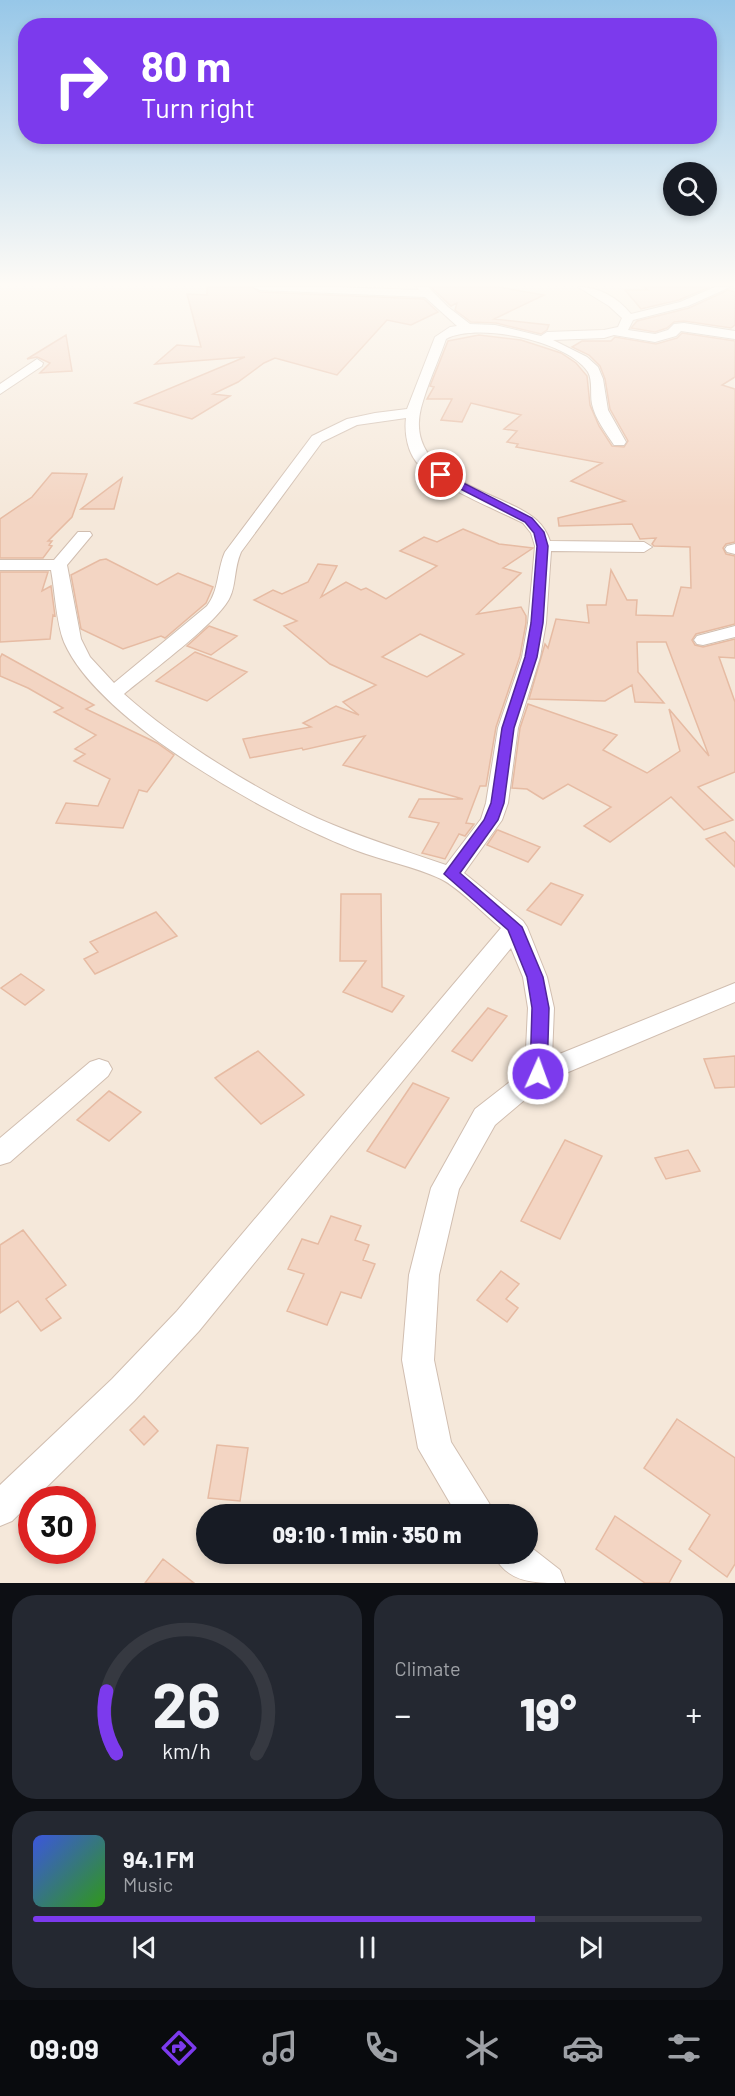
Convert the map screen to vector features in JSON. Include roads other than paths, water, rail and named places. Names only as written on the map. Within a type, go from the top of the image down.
[{"type":"street","points":[[432,361],[413,413],[415,446],[424,462],[441,475],[529,520],[539,532],[543,546],[537,623],[531,657],[508,728],[497,803],[491,820],[452,874]]},
{"type":"street","points":[[586,361],[595,371],[601,410],[619,442]]},
{"type":"street","points":[[0,390],[37,363]]},
{"type":"street","points":[[113,694],[213,610],[223,598],[226,586],[225,570],[233,552],[318,439],[337,426],[359,418],[413,413]]},
{"type":"street","points":[[84,535],[60,565],[72,639],[82,659],[113,694],[137,716],[185,750],[251,791],[308,822],[363,845],[452,874],[514,927],[535,977],[541,1008],[538,1074]]},
{"type":"street","points":[[543,546],[644,547]]},
{"type":"street","points":[[0,565],[60,565]]},
{"type":"street","points":[[703,640],[735,631]]},
{"type":"street","points":[[0,1509],[123,1390],[188,1321],[514,927]]},
{"type":"street","points":[[470,1504],[435,1448],[418,1360],[424,1275],[445,1188],[485,1117],[538,1074],[735,992]]},
{"type":"street","points":[[0,1154],[99,1069]]},
{"type":"street","points":[[523,1564],[547,1583]]}]
